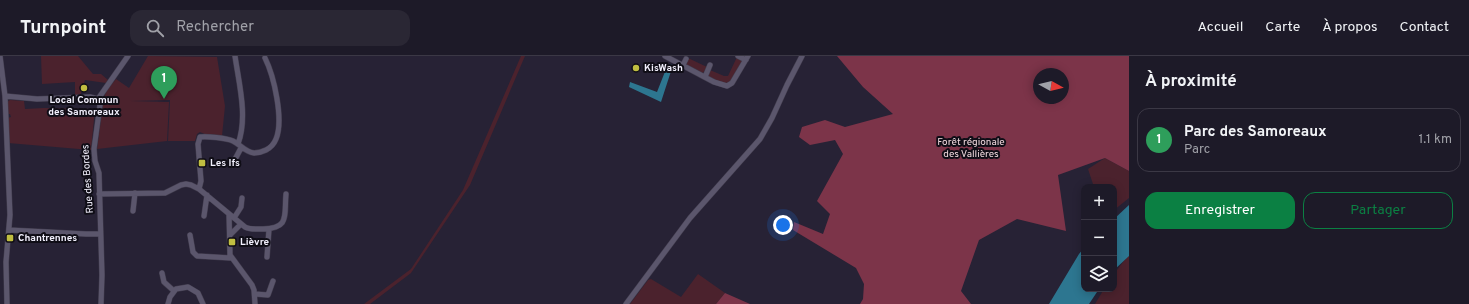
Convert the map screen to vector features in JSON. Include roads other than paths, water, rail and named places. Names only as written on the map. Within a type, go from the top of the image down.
[{"type":"street","points":[[0,56],[6,121],[10,215],[6,262],[7,304]]},
{"type":"street","points":[[4,96],[37,99],[98,99],[128,56]]},
{"type":"street","points":[[232,165],[240,146],[242,113],[235,56]]},
{"type":"street","points":[[665,56],[672,58],[721,86],[732,84],[747,58],[738,56]]},
{"type":"street","points":[[626,304],[690,218],[760,139],[772,118],[802,56]]},
{"type":"street","points":[[199,189],[201,181],[198,144],[200,137],[228,139],[252,153],[264,151],[270,148],[276,140],[278,131],[277,95],[274,80],[264,57]]},
{"type":"street","points":[[683,65],[686,59]]},
{"type":"street","points":[[706,77],[710,65]]},
{"type":"street","name":"Rue des Bordes","points":[[98,99],[100,105],[94,149],[99,173],[102,275],[101,304]]},
{"type":"street","points":[[0,122],[6,121]]},
{"type":"street","points":[[99,194],[165,193],[186,184],[191,185],[199,189],[241,224],[250,229],[269,229],[278,227],[283,221],[286,194]]},
{"type":"street","points":[[133,211],[135,193]]},
{"type":"street","points":[[204,216],[207,195]]},
{"type":"street","points":[[234,218],[241,207],[242,198]]},
{"type":"street","points":[[229,214],[231,258],[252,285],[255,294],[255,304]]},
{"type":"street","points":[[230,235],[241,224]]},
{"type":"street","points":[[267,257],[269,229]]},
{"type":"street","points":[[9,230],[100,234]]},
{"type":"street","points":[[190,236],[193,252],[197,256],[231,258]]},
{"type":"street","points":[[162,274],[164,282],[174,291]]},
{"type":"street","points":[[255,294],[268,295],[273,280]]},
{"type":"street","points":[[168,304],[174,291],[182,287],[188,287],[198,293],[203,304]]},
{"type":"water","points":[[668,64],[673,65],[661,102],[629,87],[630,82],[657,92]]},
{"type":"water","points":[[1129,205],[1129,256],[1117,267],[1117,220],[1117,216]]},
{"type":"water","points":[[1081,252],[1081,292],[1097,292],[1089,304],[1049,304]]},
{"type":"place","name":"KisWash","points":[[636,68]]},
{"type":"place","name":"Local Commun des Samoreaux","points":[[84,88]]},
{"type":"place","name":"Parc des Samoreaux","points":[[164,99]]},
{"type":"place","name":"Les Ifs","points":[[202,163]]},
{"type":"place","name":"Chantrennes","points":[[10,238]]},
{"type":"place","name":"Lièvre","points":[[232,242]]},
{"type":"park label","name":"Forêt régionale des Vallières","points":[[971,148]]}]
